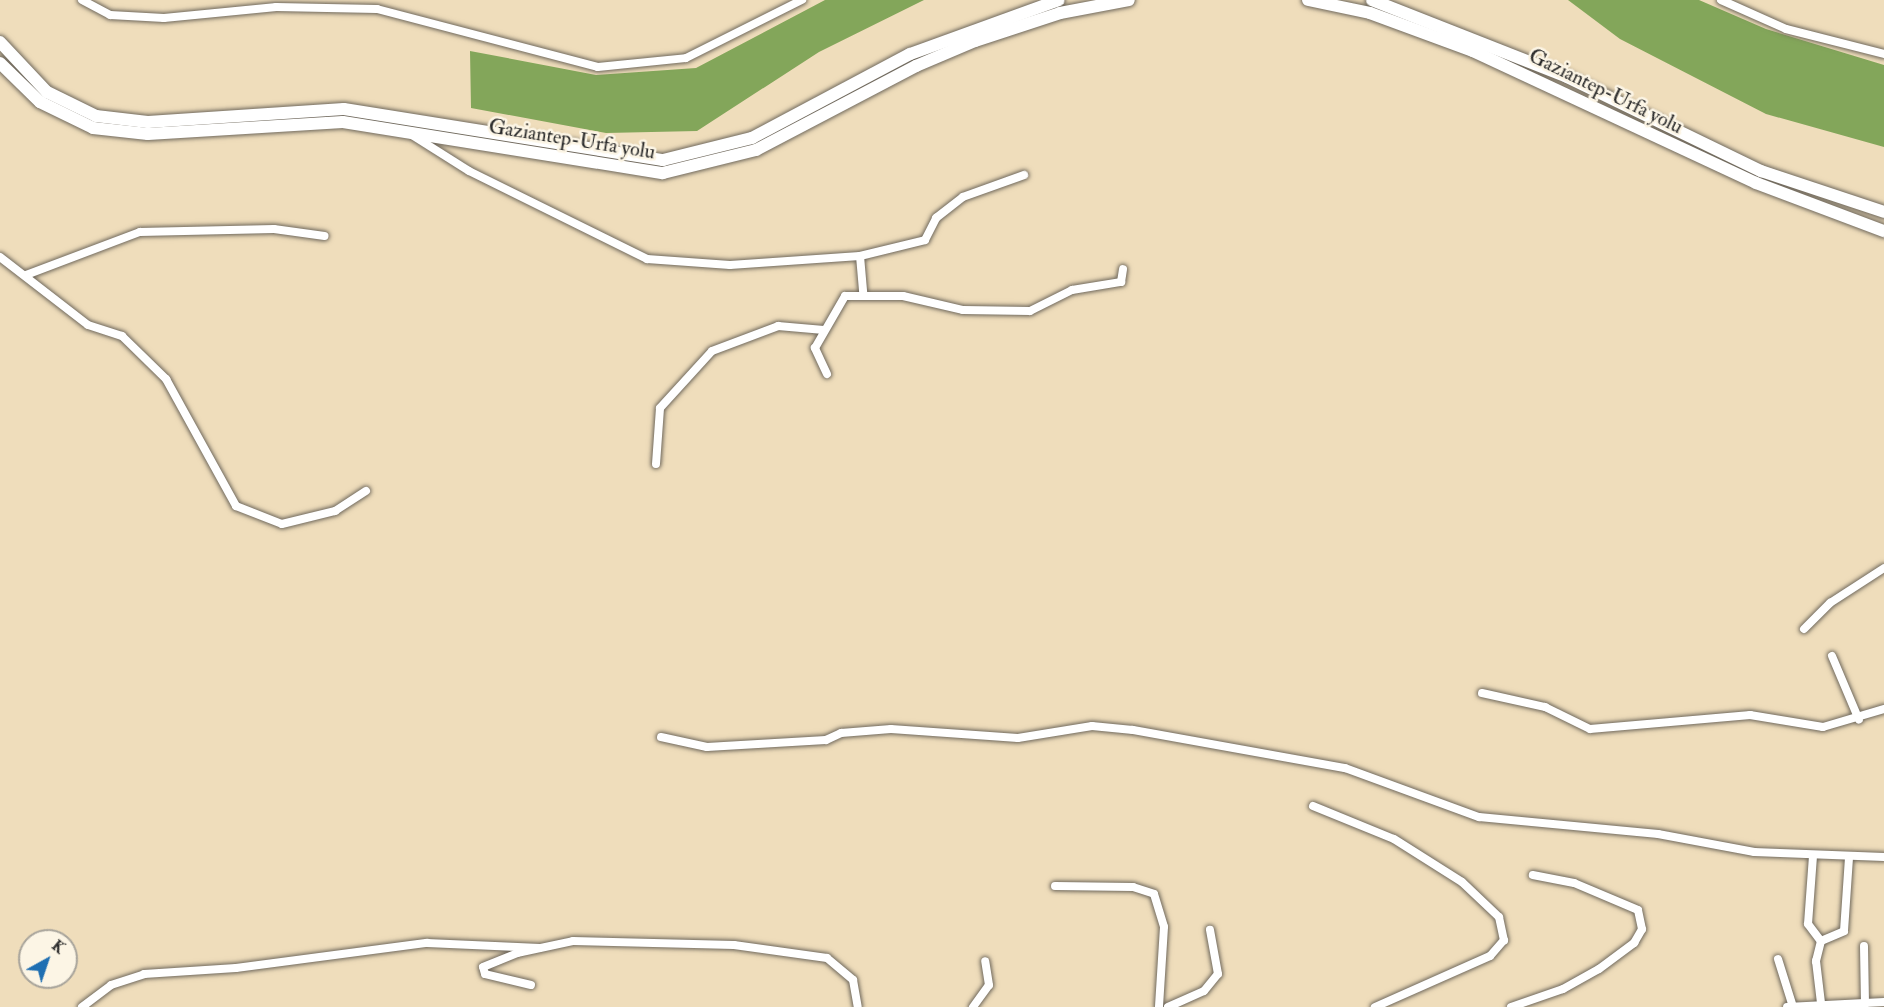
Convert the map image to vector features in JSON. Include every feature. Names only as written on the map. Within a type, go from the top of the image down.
[{"type":"highway","name":"Gaziantep-Urfa yolu","points":[[0,42],[48,92],[96,116],[148,122],[344,109],[663,160],[752,138],[910,54],[1059,0]]},
{"type":"highway","name":"Gaziantep-Urfa yolu","points":[[0,63],[40,102],[93,129],[148,134],[343,122],[633,171],[688,171],[765,146],[907,70],[975,41],[1060,13],[1130,0]]},
{"type":"highway","name":"Gaziantep-Urfa yolu","points":[[1308,0],[1370,13],[1473,51],[1756,183],[1884,231]]},
{"type":"highway","name":"Gaziantep-Urfa yolu","points":[[1371,0],[1567,77],[1761,171],[1884,212]]},
{"type":"street","points":[[82,0],[110,15],[164,18],[276,7],[377,9],[598,67],[686,58],[802,0]]},
{"type":"street","points":[[1721,0],[1786,29],[1884,54]]},
{"type":"street","points":[[406,131],[479,176],[647,259],[730,265],[860,256],[925,240],[936,218],[963,197],[1024,175]]},
{"type":"street","points":[[26,275],[140,232],[274,229],[325,236]]},
{"type":"street","points":[[860,256],[863,294]]},
{"type":"street","points":[[0,257],[88,325],[122,336],[166,379],[236,506],[282,524],[335,511],[366,491]]},
{"type":"street","points":[[827,374],[815,348],[845,297],[863,294],[963,309],[1030,311],[1072,290],[1121,282],[1123,269]]},
{"type":"street","points":[[656,464],[656,417],[671,391],[712,351],[778,326],[824,330]]},
{"type":"street","points":[[1804,629],[1830,603],[1884,568]]},
{"type":"street","points":[[1832,656],[1859,720]]},
{"type":"street","points":[[1482,693],[1545,707],[1590,729],[1750,715],[1823,727],[1859,720],[1884,709]]},
{"type":"street","points":[[660,737],[707,747],[826,740],[841,733],[891,729],[1018,738],[1086,726],[1132,730],[1346,768],[1479,817],[1658,834],[1754,852],[1884,857]]},
{"type":"street","points":[[1312,806],[1394,840],[1462,882],[1499,917],[1504,940],[1490,956],[1375,1007]]},
{"type":"street","points":[[1813,856],[1808,924],[1821,941]]},
{"type":"street","points":[[1821,941],[1844,931],[1849,857]]},
{"type":"street","points":[[1511,1007],[1563,989],[1599,969],[1634,943],[1642,928],[1638,910],[1574,883],[1533,874]]},
{"type":"street","points":[[1055,886],[1133,887],[1154,894],[1164,927],[1159,1007]]},
{"type":"street","points":[[1168,1007],[1204,991],[1218,974],[1210,930]]},
{"type":"street","points":[[82,1007],[111,985],[144,974],[237,968],[427,943],[540,948],[609,940],[734,945],[819,955],[853,980],[858,1007]]},
{"type":"street","points":[[1821,941],[1816,961],[1821,1003]]},
{"type":"street","points":[[1864,946],[1865,1004]]},
{"type":"street","points":[[531,986],[482,970],[540,948]]},
{"type":"street","points":[[1778,958],[1791,1006],[1884,1002]]},
{"type":"street","points":[[972,1007],[989,985],[985,961]]},
{"type":"green space","points":[[825,0],[924,0],[819,52],[697,131],[606,133],[471,108],[470,51],[596,75],[696,68]]},
{"type":"green space","points":[[1568,0],[1699,0],[1766,29],[1884,65],[1884,147],[1766,114],[1620,39]]}]
